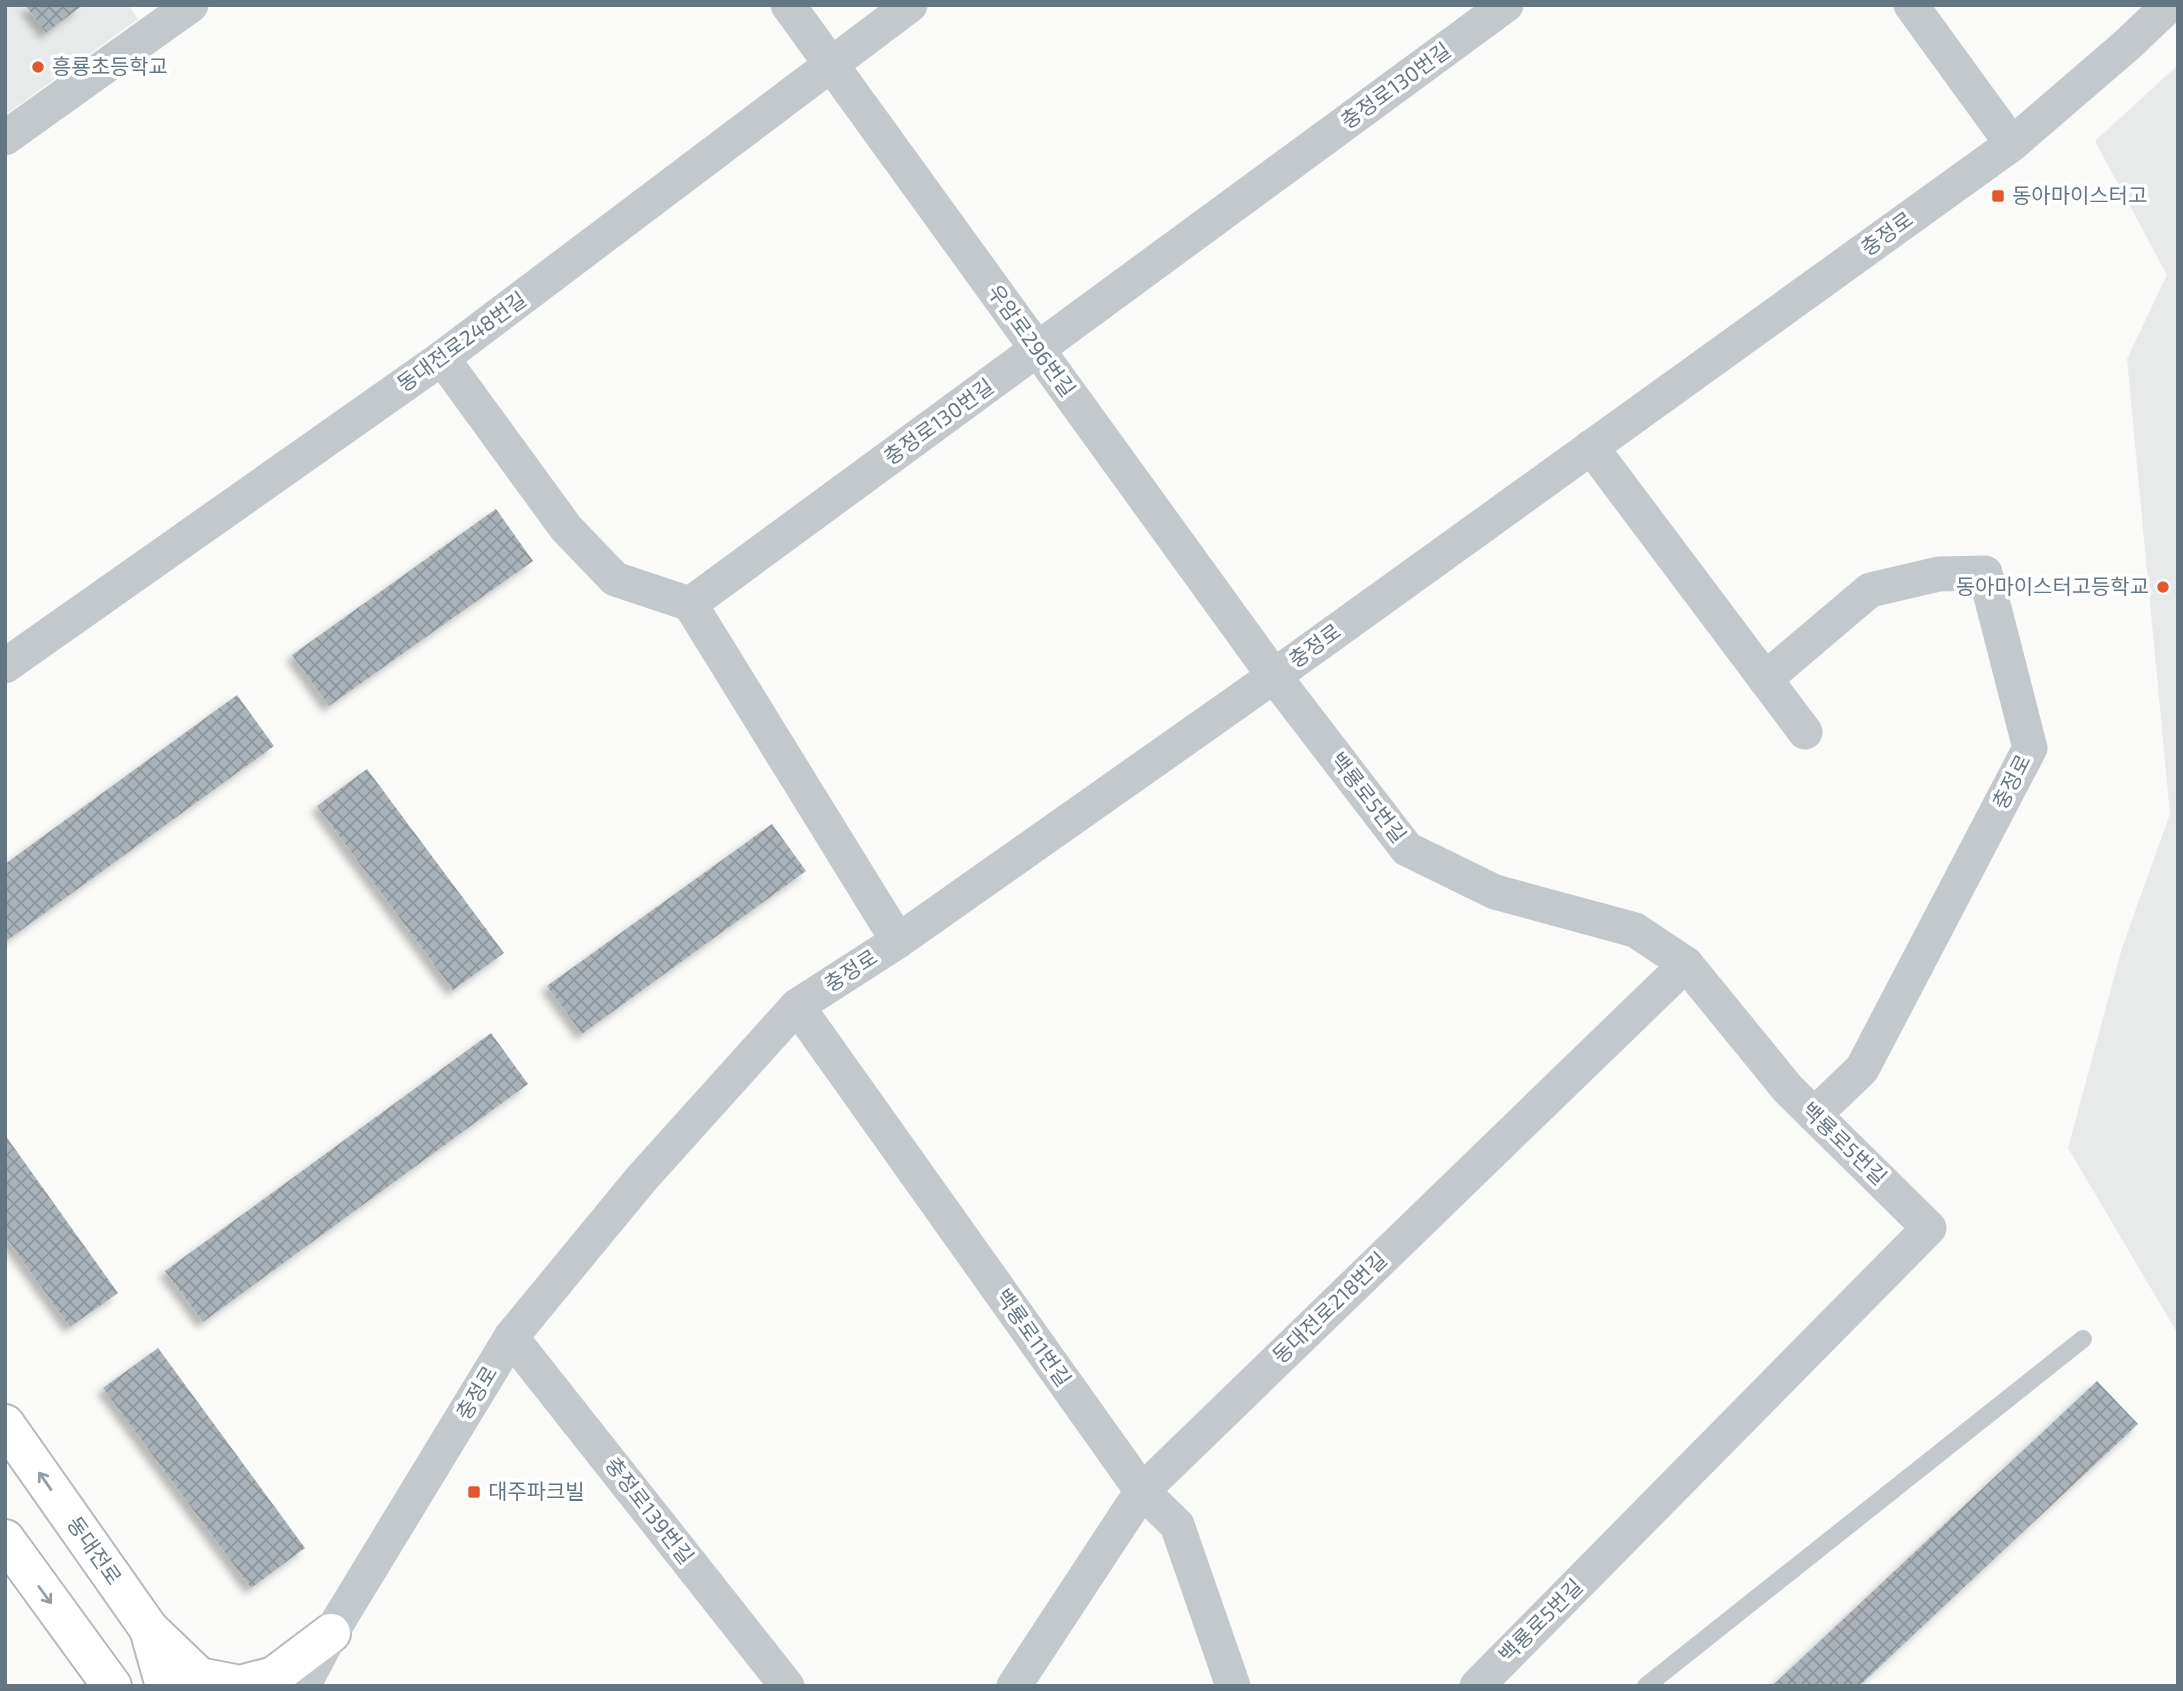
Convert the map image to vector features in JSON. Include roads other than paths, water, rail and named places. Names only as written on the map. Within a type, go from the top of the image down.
[{"type":"main road","name":"동대전로","points":[[5,1424],[149,1629],[165,1686]]},
{"type":"main road","points":[[5,1539],[112,1686]]},
{"type":"main road","points":[[149,1629],[200,1677],[240,1685],[274,1676],[331,1633]]},
{"type":"street","name":"우암로296번길","points":[[788,5],[1274,676]]},
{"type":"street","name":"동대전로248번길","points":[[10,650],[442,358],[910,5]]},
{"type":"street","name":"충정로130번길","points":[[690,604],[1506,5]]},
{"type":"street","points":[[1911,5],[2012,144]]},
{"type":"street","name":"충정로","points":[[303,1686],[331,1633],[511,1337],[642,1178],[797,1006],[898,940],[1274,676],[2012,144],[2127,45],[2169,5]]},
{"type":"street","points":[[5,138],[189,6]]},
{"type":"street","points":[[442,358],[566,528],[615,579],[690,604],[898,940]]},
{"type":"street","points":[[1591,447],[1805,732]]},
{"type":"street","name":"충정로","points":[[1765,679],[1870,590],[1939,574],[1985,573],[2030,748],[1863,1069],[1814,1115]]},
{"type":"street","name":"백룡로5번길","points":[[1274,676],[1407,849],[1495,892],[1634,930],[1686,964],[1788,1089],[1929,1228],[1477,1686]]},
{"type":"street","name":"동대전로218번길","points":[[1014,1686],[1142,1491],[1686,964]]},
{"type":"street","name":"백룡로11번길","points":[[797,1006],[1142,1491],[1177,1525],[1233,1686]]},
{"type":"street","name":"충정로139번길","points":[[511,1337],[788,1686]]},
{"type":"lane","points":[[1646,1686],[2083,1339]]},
{"type":"place","name":"흥룡초등학교","points":[[38,67]]},
{"type":"place","name":"동아마이스터고","points":[[1998,196]]},
{"type":"place","name":"동아마이스터고등학교","points":[[2163,587]]},
{"type":"place","name":"대주파크빌","points":[[474,1492]]}]
